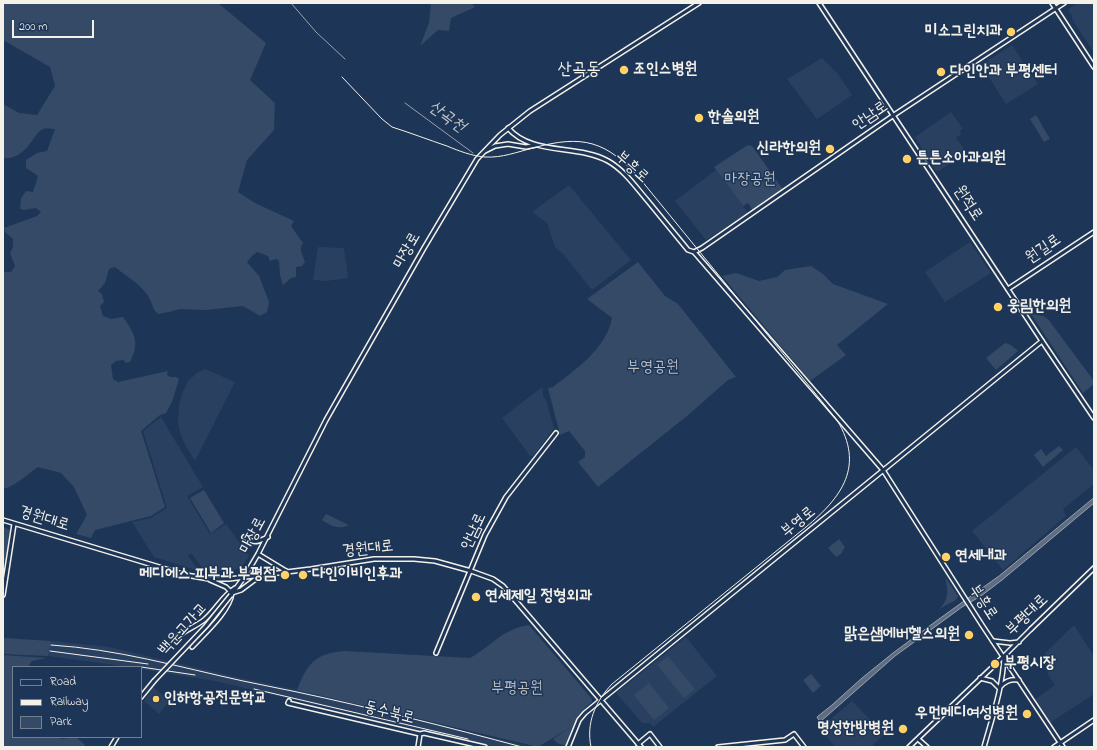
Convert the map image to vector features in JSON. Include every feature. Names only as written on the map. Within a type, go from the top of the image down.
[{"type":"main road","name":"마장로","points":[[231,593],[245,576],[268,537],[326,420],[476,160],[508,128],[530,111],[699,3]]},
{"type":"main road","name":"원적로","points":[[819,3],[1094,418]]},
{"type":"main road","points":[[1052,3],[1094,66]]},
{"type":"main road","name":"안남로","points":[[694,252],[702,248],[894,115],[1064,3]]},
{"type":"main road","name":"부흥로","points":[[508,128],[518,137],[537,145],[598,157],[615,166],[630,180],[688,250],[694,252],[883,470],[1063,747]]},
{"type":"main road","points":[[484,152],[495,146],[508,144],[526,147],[537,145]]},
{"type":"main road","name":"원길로","points":[[1008,289],[1094,232]]},
{"type":"main road","name":"부영로","points":[[568,747],[579,720],[585,713],[1042,341]]},
{"type":"main road","name":"안남로","points":[[436,653],[485,535],[506,497],[556,433]]},
{"type":"main road","name":"경원대로","points":[[3,520],[186,575],[209,579],[229,579],[262,574],[311,570],[374,559],[414,559],[435,561],[471,571],[493,579],[503,586],[641,747]]},
{"type":"main road","points":[[3,594],[14,524]]},
{"type":"main road","points":[[244,537],[252,542],[255,542],[268,537]]},
{"type":"main road","points":[[258,554],[286,572]]},
{"type":"main road","name":"부평대로","points":[[909,747],[1094,568]]},
{"type":"main road","points":[[177,637],[206,619],[226,594],[241,590],[262,574]]},
{"type":"main road","points":[[192,647],[222,614],[232,600],[231,593],[226,587],[209,579]]},
{"type":"main road","points":[[209,579],[224,589],[226,594]]},
{"type":"main road","name":"백운고가교","points":[[142,696],[206,626],[231,593]]},
{"type":"main road","points":[[993,641],[1010,643],[1018,642]]},
{"type":"main road","points":[[984,747],[999,688],[1004,656]]},
{"type":"main road","points":[[980,678],[992,681],[999,688]]},
{"type":"main road","points":[[999,688],[1004,683],[1012,679],[1019,680]]},
{"type":"main road","name":"동수북로","points":[[288,701],[288,703],[420,734],[424,733],[485,747]]},
{"type":"main road","points":[[1054,747],[1094,720]]},
{"type":"main road","points":[[418,747],[420,734]]},
{"type":"main road","points":[[638,744],[650,734],[660,747]]},
{"type":"main road","points":[[718,747],[785,740],[794,734],[804,747]]},
{"type":"main road","points":[[111,747],[116,738]]},
{"type":"main road","points":[[918,739],[927,747]]},
{"type":"shaded area","points":[[1077,3],[1094,3],[1094,53],[1072,19],[1072,16],[1068,10]]},
{"type":"shaded area","points":[[1012,45],[1038,84],[1006,104],[981,65]]},
{"type":"shaded area","points":[[822,58],[838,74],[852,95],[817,119],[787,79]]},
{"type":"shaded area","points":[[951,112],[963,129],[960,131],[961,134],[956,138],[966,152],[939,171],[936,171],[915,137]]},
{"type":"shaded area","points":[[716,170],[748,213],[706,240],[675,201]]},
{"type":"shaded area","points":[[569,185],[631,260],[592,290],[562,253],[555,247],[547,223],[532,212]]},
{"type":"shaded area","points":[[970,242],[991,273],[945,302],[925,272]]},
{"type":"shaded area","points":[[318,247],[344,248],[348,278],[326,281],[313,280]]},
{"type":"shaded area","points":[[205,369],[235,382],[195,461],[184,443],[180,432],[178,422],[179,405],[188,381],[198,372]]},
{"type":"shaded area","points":[[542,387],[543,396],[546,400],[554,428],[534,455],[530,456],[502,418]]},
{"type":"shaded area","points":[[161,417],[203,487],[187,496],[210,534],[226,524],[249,556],[243,565],[233,571],[205,571],[191,553],[188,556],[199,571],[154,557],[132,522],[151,518],[167,508],[143,431]]},
{"type":"shaded area","points":[[1076,447],[1094,470],[1094,484],[1063,509],[1066,516],[1003,570],[972,531]]},
{"type":"shaded area","points":[[1094,498],[1094,503],[1002,580],[895,656],[820,722],[817,717],[862,678],[893,653],[999,576]]},
{"type":"shaded area","points":[[1074,625],[1094,656],[1094,694],[1048,724],[1033,701],[1055,685],[1048,675],[1045,653]]},
{"type":"shaded area","points":[[686,637],[717,676],[653,727],[650,723],[642,723],[616,693]]},
{"type":"shaded area","points":[[51,641],[109,647],[293,689],[531,747],[492,747],[215,681],[142,669],[142,666],[122,666],[48,656]]},
{"type":"shaded area","name":"인하항공전문학교","points":[[153,687],[169,701],[159,714],[144,701]]},
{"type":"shaded area","points":[[852,701],[876,726],[883,724],[888,730],[871,747],[835,747],[820,728]]},
{"type":"green space","points":[[3,3],[218,3],[266,43],[250,80],[275,103],[274,130],[247,160],[238,192],[255,203],[294,221],[291,226],[303,243],[301,250],[305,262],[302,266],[296,267],[296,277],[291,278],[283,285],[280,275],[279,261],[276,259],[270,261],[268,256],[257,252],[247,262],[259,276],[269,302],[267,312],[260,316],[243,306],[206,310],[180,309],[158,314],[154,310],[148,296],[139,285],[115,267],[109,269],[105,283],[98,291],[102,294],[104,302],[100,306],[103,316],[111,319],[123,317],[131,329],[135,339],[135,349],[130,362],[126,363],[123,360],[116,361],[111,365],[113,379],[118,382],[168,371],[167,375],[179,379],[172,402],[166,413],[160,415],[141,431],[165,507],[151,516],[95,530],[91,538],[76,534],[87,515],[74,487],[61,473],[38,467],[16,483],[3,489],[3,271],[11,272],[15,266],[10,253],[13,247],[13,239],[5,232],[4,228],[37,216],[41,212],[36,208],[24,210],[20,209],[21,198],[26,191],[33,192],[38,176],[26,168],[26,160],[37,153],[47,151],[55,129],[41,130],[29,145],[19,154],[12,158],[3,158],[3,104],[19,113],[37,115],[55,86],[50,67],[3,40]]},
{"type":"green space","points":[[431,3],[471,3],[475,7],[451,18],[449,31],[438,30],[420,46],[429,23]]},
{"type":"green space","points":[[1036,115],[1050,139],[1044,142],[1030,119]]},
{"type":"green space","name":"마장공원","points":[[748,145],[752,146],[782,188],[782,191],[753,211],[748,203],[743,206],[714,167]]},
{"type":"green space","name":"부영공원","points":[[638,262],[665,296],[678,304],[736,377],[728,380],[687,416],[598,487],[578,462],[585,457],[585,451],[569,431],[560,435],[548,388],[553,387],[589,357],[597,349],[609,329],[612,318],[587,299]]},
{"type":"green space","points":[[811,266],[823,274],[833,284],[888,304],[837,345],[846,355],[810,381],[722,276],[736,273],[759,281],[777,277],[785,270]]},
{"type":"green space","points":[[1031,314],[1043,316],[1048,319],[1094,381],[1094,384],[1083,393]]},
{"type":"green space","points":[[1005,343],[1011,345],[1018,351],[996,370],[986,358]]},
{"type":"green space","points":[[1059,446],[1063,450],[1043,467],[1034,455],[1041,449],[1046,456]]},
{"type":"green space","points":[[204,490],[224,523],[211,533],[190,498]]},
{"type":"green space","points":[[326,514],[349,525],[341,527],[332,526],[322,520]]},
{"type":"green space","points":[[3,527],[10,530],[3,572]]},
{"type":"green space","points":[[839,539],[845,547],[841,554],[836,557],[828,548]]},
{"type":"green space","points":[[945,577],[958,596],[956,600],[939,609],[947,598]]},
{"type":"green space","name":"부평공원","points":[[529,625],[592,699],[592,702],[575,721],[566,746],[557,743],[553,739],[571,727],[538,747],[297,690],[304,673],[319,657],[326,654],[345,651],[470,658],[511,630]]},
{"type":"green space","points":[[3,638],[51,641],[48,656],[3,654]]},
{"type":"green space","points":[[3,655],[47,658],[32,661],[30,666],[12,666],[12,738],[77,738],[85,745],[83,747],[3,747]]},
{"type":"green space","points":[[668,656],[695,689],[684,698],[657,665]]},
{"type":"green space","points":[[811,674],[821,686],[813,693],[803,680]]},
{"type":"green space","points":[[649,683],[669,708],[654,720],[634,695]]},
{"type":"waterway","name":"산곡천","points":[[291,3],[316,32],[345,59]]},
{"type":"waterway","name":"산곡천","points":[[405,103],[473,153]]},
{"type":"railway","points":[[342,77],[382,119],[392,127],[470,154],[485,157],[497,157],[551,144],[580,142],[593,144],[605,149],[617,157],[641,180],[837,420],[845,437],[849,452],[849,466],[846,480],[830,504],[806,527],[612,684],[601,698],[593,713],[590,730],[591,747]]},
{"type":"railway","points":[[51,645],[100,650],[148,659],[353,705],[522,747]]},
{"type":"railway","points":[[50,651],[148,664]]},
{"type":"railway","points":[[142,667],[195,675]]},
{"type":"railway","points":[[254,689],[468,739]]},
{"type":"place","name":"미소그린치과","points":[[1011,32]]},
{"type":"place","name":"조인스병원","points":[[624,70]]},
{"type":"place","name":"다인안과 부평센터","points":[[941,72]]},
{"type":"place","name":"한솔의원","points":[[699,118]]},
{"type":"place","name":"신라한의원","points":[[830,149]]},
{"type":"place","name":"튼튼소아과의원","points":[[907,159]]},
{"type":"place","name":"웅림한의원","points":[[998,307]]},
{"type":"place","name":"연세내과","points":[[946,557]]},
{"type":"place","name":"메디에스 피부과 부평점","points":[[285,575]]},
{"type":"place","name":"다인이비인후과","points":[[303,575]]},
{"type":"place","name":"연세제일 정형외과","points":[[476,597]]},
{"type":"place","name":"맑은샘에버헬스의원","points":[[969,635]]},
{"type":"place","name":"부평시장","points":[[995,664]]},
{"type":"place","name":"인하항공전문학교","points":[[156,699]]},
{"type":"place","name":"우먼메디여성병원","points":[[1027,714]]},
{"type":"place","name":"명성한방병원","points":[[903,729]]},
{"type":"district","name":"산곡동","points":[[579,71]]}]
